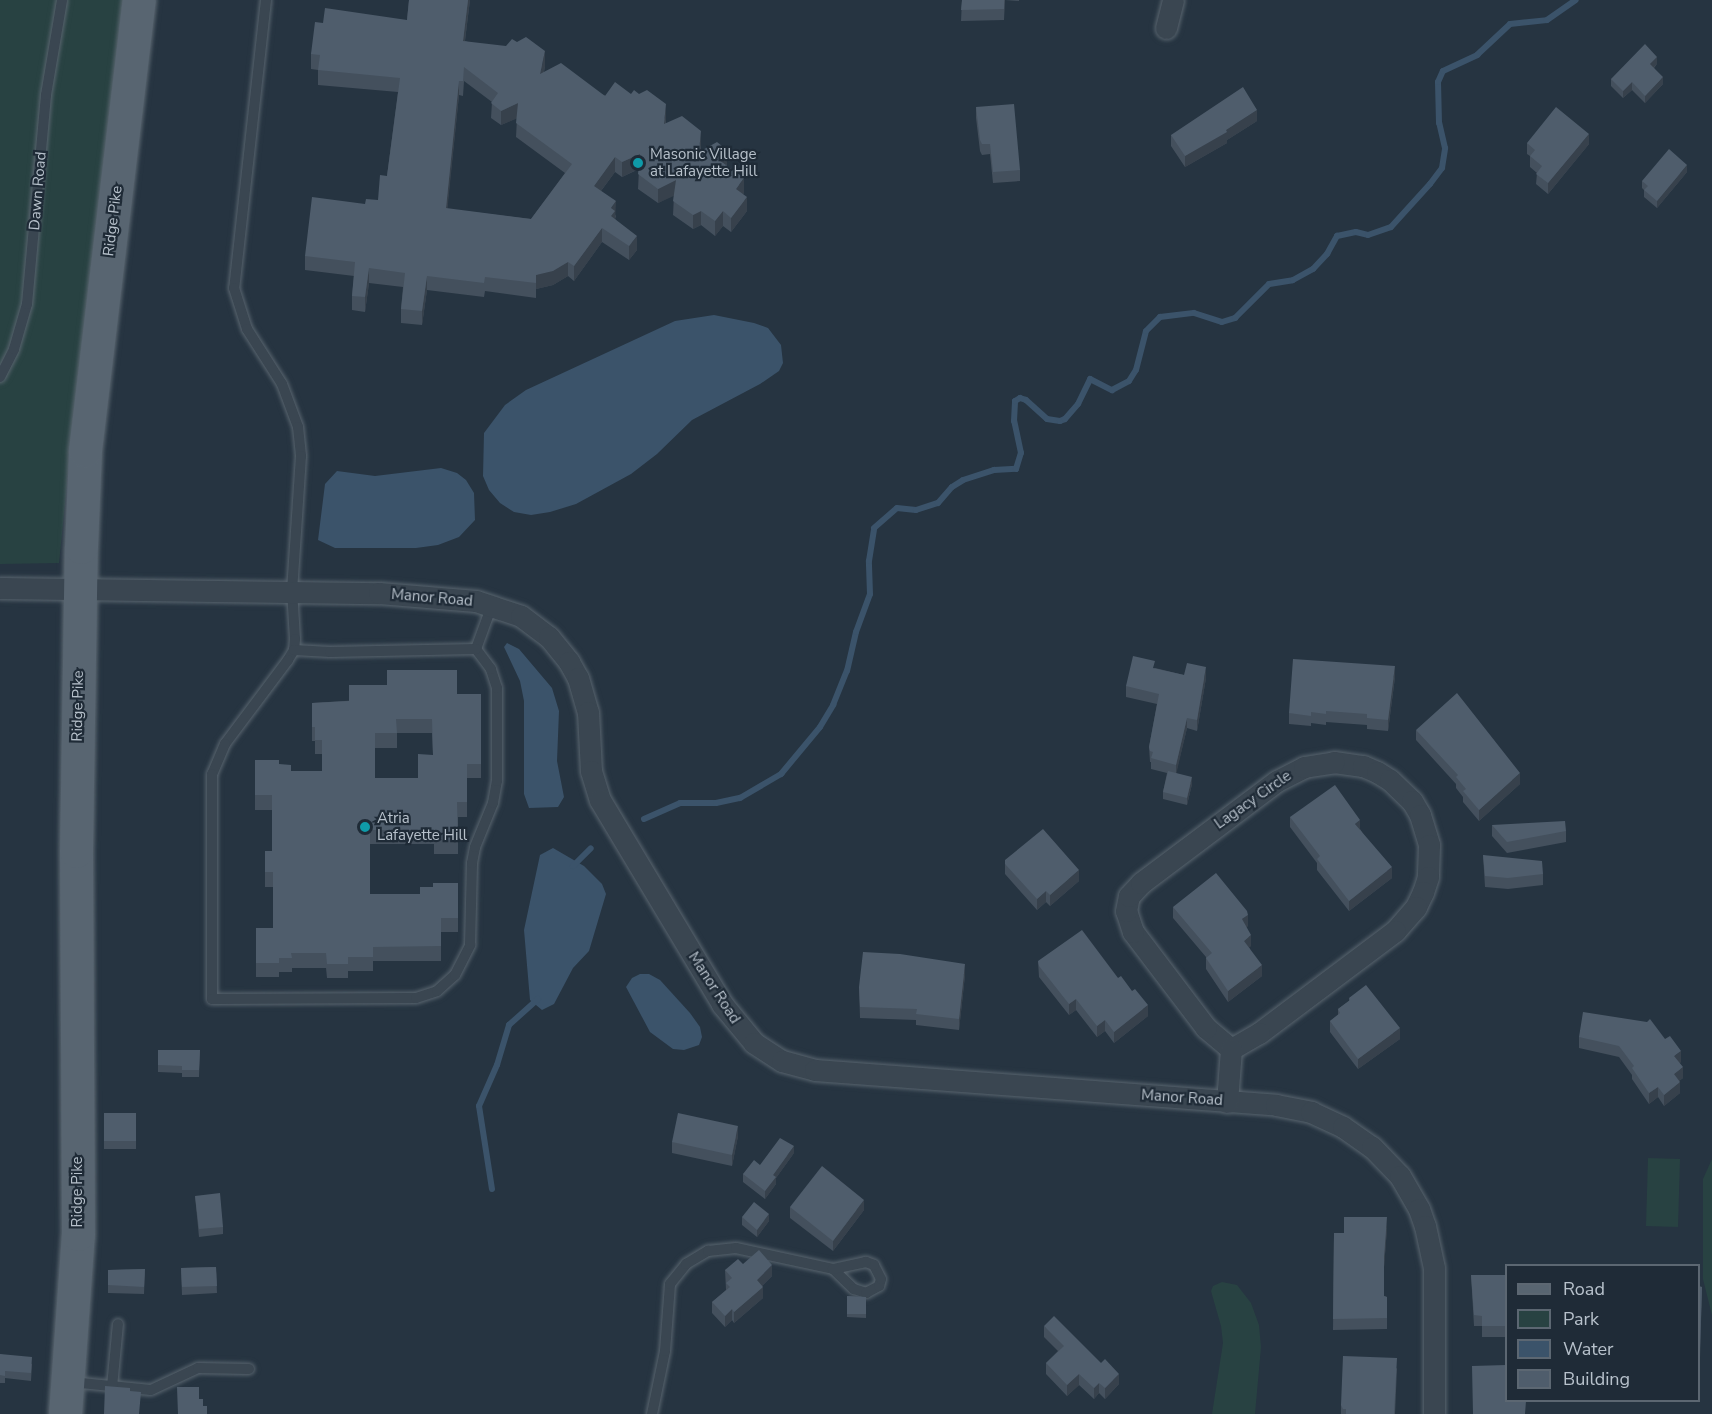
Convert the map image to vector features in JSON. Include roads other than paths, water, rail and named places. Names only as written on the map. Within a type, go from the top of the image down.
[{"type":"main road","name":"Ridge Pike","points":[[65,1414],[78,1234],[76,850],[85,450],[139,0]]},
{"type":"street","points":[[1166,28],[1173,0]]},
{"type":"street","name":"Manor Road","points":[[0,588],[81,587],[379,593],[456,598],[492,605],[521,616],[536,626],[569,662],[584,695],[590,728],[591,771],[608,815],[722,1004],[742,1030],[768,1053],[797,1066],[834,1072],[1294,1108],[1328,1119],[1372,1147],[1405,1183],[1419,1209],[1431,1246],[1435,1286],[1434,1414]]},
{"type":"street","name":"Lagacy Circle","points":[[1334,762],[1356,764],[1377,772],[1390,780],[1412,801],[1426,830],[1429,845],[1428,877],[1416,907],[1395,931],[1259,1033],[1231,1049],[1206,1028],[1133,932],[1126,911],[1129,896],[1150,876],[1290,773],[1304,767],[1334,762]]},
{"type":"street","points":[[1227,1102],[1231,1049]]},
{"type":"lane","name":"Dawn Road","points":[[0,377],[22,326],[29,292],[46,95],[62,0]]},
{"type":"lane","points":[[266,0],[234,288],[247,329],[282,384],[298,427],[301,456],[292,590],[294,650],[279,674],[225,744],[212,774],[212,999],[416,998],[437,990],[455,975],[470,945],[472,862],[475,848],[493,803],[497,780],[496,688],[491,669],[476,649]]},
{"type":"lane","points":[[476,649],[492,605]]},
{"type":"lane","points":[[294,650],[476,649]]},
{"type":"lane","points":[[652,1414],[665,1351],[670,1284],[686,1264],[708,1251],[736,1248],[833,1269]]},
{"type":"lane","points":[[112,1387],[118,1324]]},
{"type":"lane","points":[[68,1382],[151,1390],[198,1368],[249,1369]]},
{"type":"water","points":[[714,315],[768,328],[781,345],[783,363],[779,371],[760,384],[692,420],[657,454],[631,474],[576,504],[531,515],[514,512],[500,503],[489,490],[483,476],[484,433],[505,405],[526,390],[675,321]]},
{"type":"water","points":[[441,468],[457,473],[466,480],[474,493],[475,520],[459,537],[438,545],[416,548],[335,548],[318,540],[325,484],[337,471],[375,476]]},
{"type":"water","points":[[507,643],[519,649],[552,688],[559,711],[557,761],[564,797],[558,807],[529,808],[524,794],[524,701],[520,681],[504,647]]},
{"type":"water","points":[[553,848],[584,866],[602,884],[606,894],[589,951],[573,968],[554,1004],[542,1010],[530,1000],[524,930],[540,855]]},
{"type":"water","points":[[640,974],[649,974],[660,980],[690,1013],[700,1027],[702,1037],[699,1045],[684,1050],[673,1049],[650,1032],[626,987],[632,978]]},
{"type":"waterway","points":[[644,819],[680,803],[716,803],[740,798],[781,774],[820,727],[833,705],[847,671],[856,632],[870,594],[869,561],[874,528],[897,508],[916,510],[938,503],[952,487],[963,480],[994,470],[1016,469],[1021,453],[1014,421],[1015,401],[1020,398],[1026,400],[1047,419],[1060,421],[1065,419],[1078,404],[1090,379],[1112,390],[1129,381],[1136,370],[1146,331],[1160,317],[1194,313],[1222,322],[1235,318],[1269,284],[1293,280],[1313,269],[1327,254],[1337,236],[1356,232],[1368,235],[1391,227],[1442,168],[1445,148],[1439,123],[1438,82],[1443,71],[1477,55],[1510,24],[1547,20],[1576,0]]},
{"type":"waterway","points":[[573,866],[591,848]]},
{"type":"waterway","points":[[492,1189],[479,1106],[497,1065],[509,1025],[538,999]]},
{"type":"place","name":"Masonic Village at Lafayette Hill","points":[[638,163]]},
{"type":"place","name":"Atria Lafayette Hill","points":[[365,827]]}]
